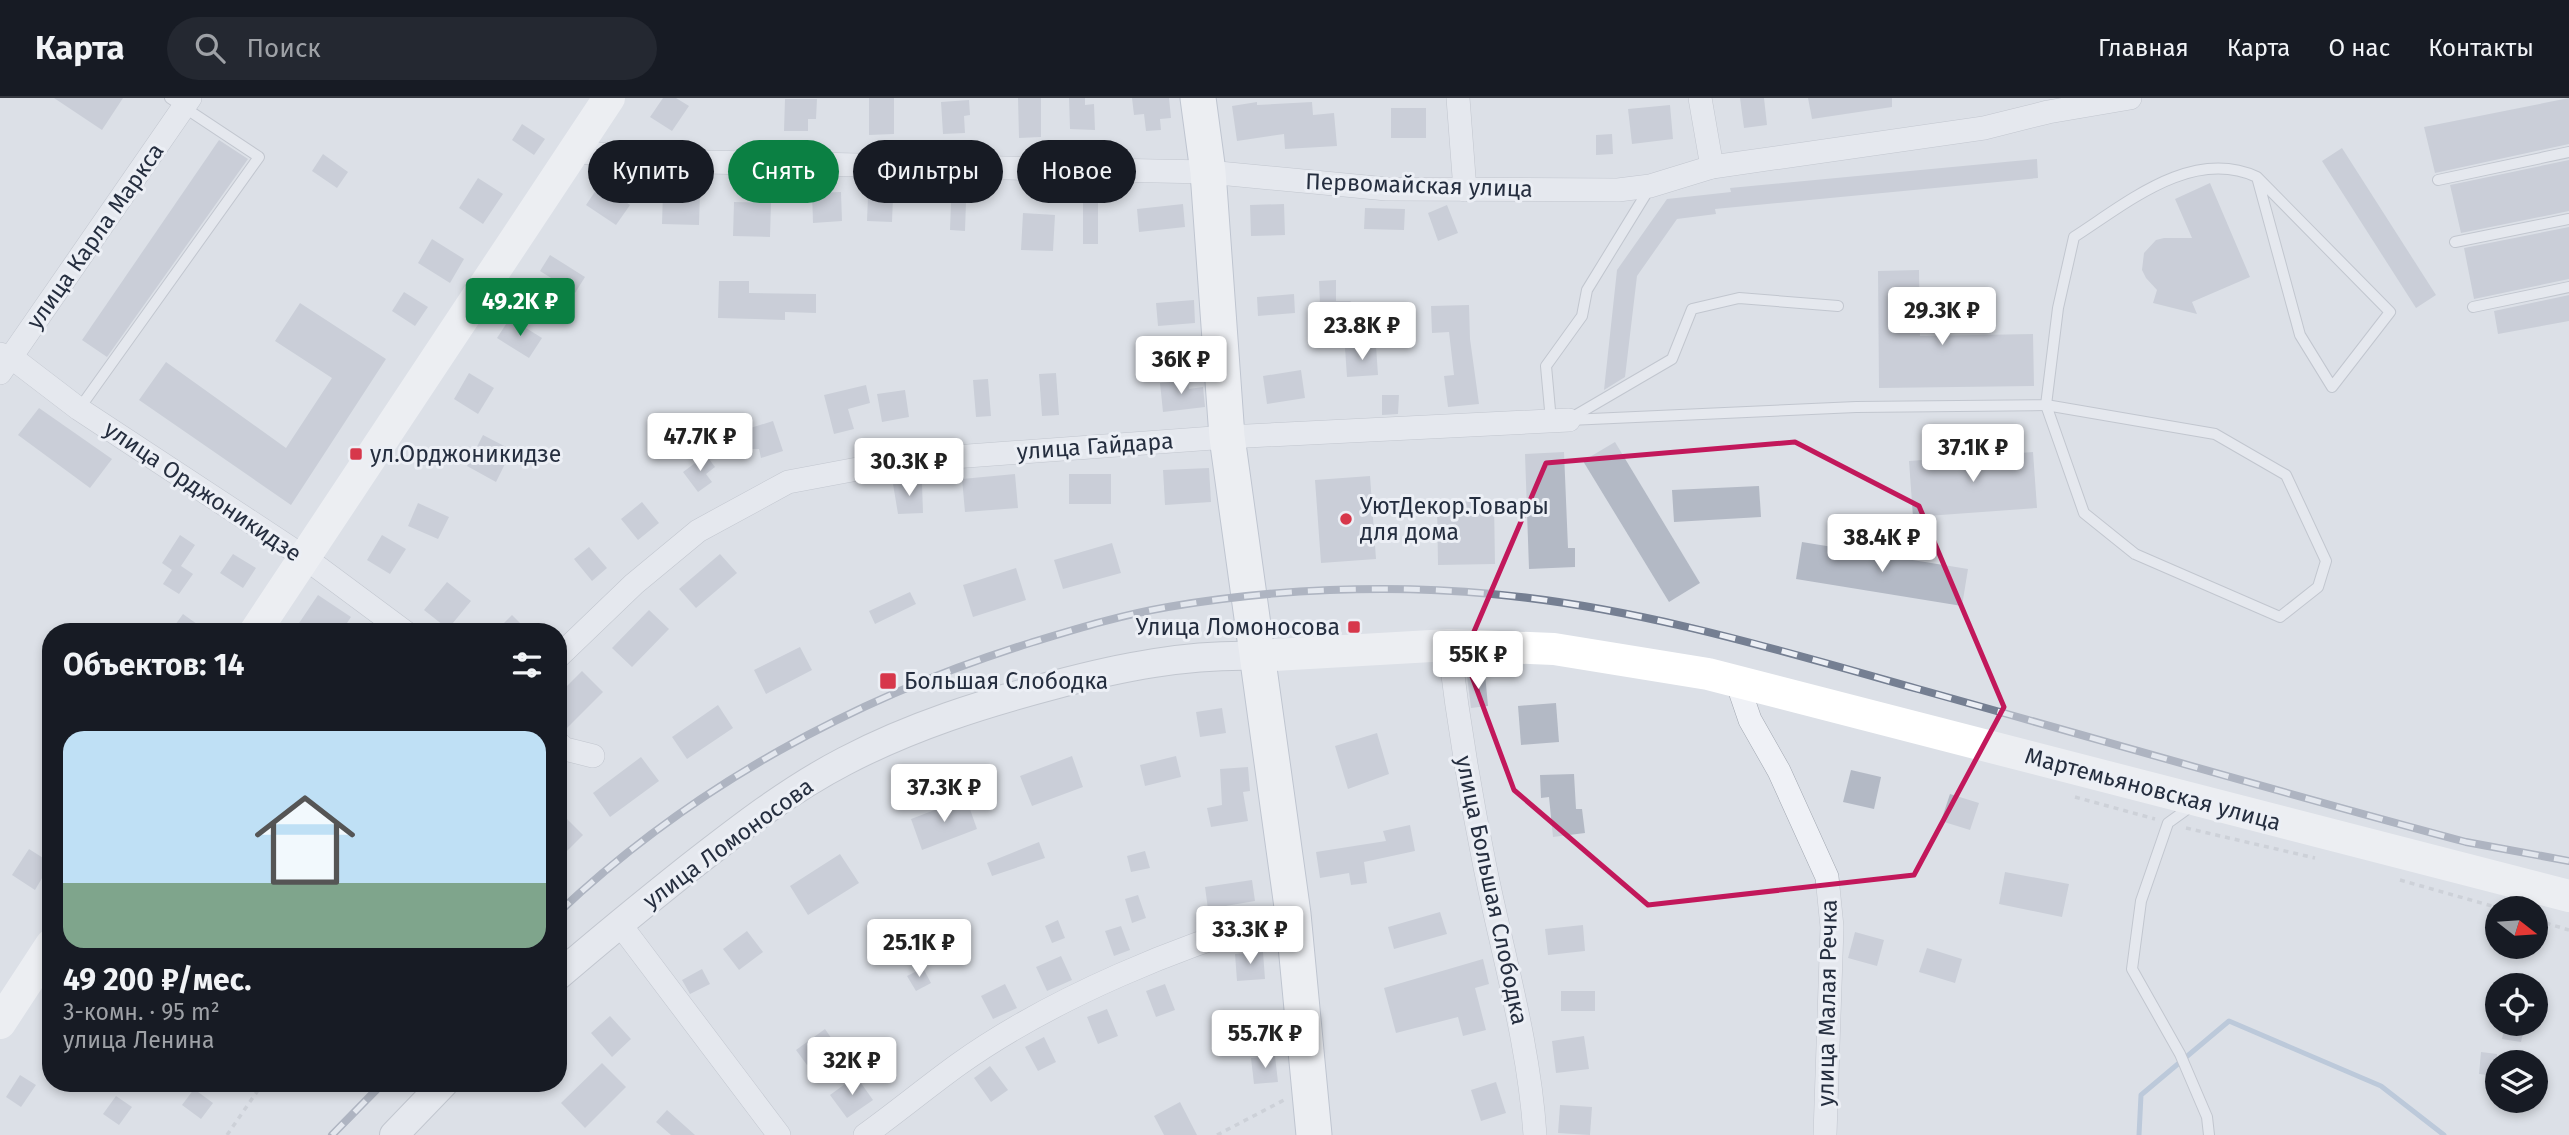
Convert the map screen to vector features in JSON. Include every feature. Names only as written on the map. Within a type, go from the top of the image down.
[{"type":"main road","points":[[261,623],[608,98]]},
{"type":"main road","points":[[1198,98],[1208,172],[1227,437],[1293,915],[1314,1135]]},
{"type":"main road","name":"улица Ломоносова","points":[[1257,656],[1450,645],[1554,649],[1647,663],[1737,682]]},
{"type":"main road","name":"Мартемьяновская улица","points":[[1737,682],[2569,896]]},
{"type":"main road","points":[[0,1023],[42,959]]},
{"type":"street","points":[[1458,98],[1465,190]]},
{"type":"street","points":[[1700,98],[1712,167]]},
{"type":"street","name":"Первомайская улица","points":[[574,151],[657,160],[1208,172],[1387,189],[1618,190],[1650,186],[1712,167],[1984,128],[2047,105],[2130,98]]},
{"type":"street","name":"улица Карла Маркса","points":[[4,361],[181,101]]},
{"type":"street","name":"улица Орджоникидзе","points":[[4,361],[304,557],[393,623]]},
{"type":"street","name":"улица Гайдара","points":[[567,648],[634,583],[698,531],[788,482],[900,461],[1227,437],[1560,420]]},
{"type":"street","name":"улица Большая Слободка","points":[[1450,645],[1460,735],[1485,867],[1517,1005],[1530,1080],[1533,1135]]},
{"type":"street","name":"улица Ломоносова","points":[[567,968],[619,923],[744,824],[846,760],[899,736],[995,700],[1097,674],[1204,656],[1257,656]]},
{"type":"street","name":"улица Малая Речка","points":[[1737,682],[1750,720],[1779,771],[1827,877],[1832,927],[1825,1135]]},
{"type":"street","points":[[567,749],[593,756]]},
{"type":"street","points":[[865,1135],[960,1064],[1018,1027],[1143,966],[1235,929],[1293,915]]},
{"type":"street","points":[[619,923],[779,1135]]},
{"type":"street","points":[[394,1135],[435,1092]]},
{"type":"lane","points":[[79,409],[259,157],[181,101]]},
{"type":"lane","points":[[2438,180],[2569,152]]},
{"type":"lane","points":[[1560,420],[1856,407],[2046,405],[2215,434],[2286,475],[2326,561],[2318,587],[2280,617],[2136,554],[2084,513],[2046,405],[2059,308],[2074,237],[2139,195],[2171,178],[2202,169],[2225,168],[2257,177],[2390,312],[2332,387],[2300,335],[2257,177]]},
{"type":"lane","points":[[1560,420],[1546,366],[1582,316],[1587,290],[1650,186]]},
{"type":"lane","points":[[2455,242],[2569,219]]},
{"type":"lane","points":[[2473,307],[2569,287]]},
{"type":"lane","points":[[1560,420],[1672,359],[1692,309],[1739,298],[1838,306]]},
{"type":"lane","points":[[2198,801],[2168,823],[2141,901],[2132,969],[2180,1054],[2207,1117],[2209,1135]]},
{"type":"path","points":[[2548,924],[2569,930]]},
{"type":"path","points":[[1217,1135],[1310,1087]]},
{"type":"path","points":[[228,1135],[257,1092]]},
{"type":"highlighted area","points":[[1795,442],[1919,506],[2004,707],[1914,875],[1648,905],[1514,790],[1464,655],[1546,463]]},
{"type":"building","points":[[54,98],[123,98],[102,130]]},
{"type":"building","points":[[663,98],[676,98],[689,106],[672,131],[650,117]]},
{"type":"building","points":[[869,98],[894,98],[894,134],[869,135]]},
{"type":"building","points":[[1018,98],[1041,98],[1041,137],[1019,138]]},
{"type":"building","points":[[1069,98],[1085,98],[1085,105],[1094,104],[1095,130],[1070,129]]},
{"type":"building","points":[[1132,98],[1169,98],[1171,118],[1160,119],[1161,130],[1146,131],[1144,114],[1134,115]]},
{"type":"building","points":[[1740,98],[1764,98],[1767,125],[1744,128]]},
{"type":"building","points":[[1808,98],[1892,98],[1892,107],[1812,119]]},
{"type":"building","points":[[2569,98],[2569,144],[2435,173],[2424,127]]},
{"type":"building","points":[[785,99],[817,99],[816,119],[808,119],[808,131],[784,131]]},
{"type":"building","points":[[969,100],[970,115],[964,116],[965,133],[943,134],[941,102]]},
{"type":"building","points":[[1257,102],[1257,105],[1312,102],[1313,115],[1334,113],[1337,146],[1285,149],[1284,134],[1237,141],[1232,106]]},
{"type":"building","points":[[1670,105],[1673,139],[1632,144],[1628,109]]},
{"type":"building","points":[[1391,108],[1426,108],[1426,138],[1391,138]]},
{"type":"building","points":[[522,124],[545,139],[534,155],[512,140]]},
{"type":"building","points":[[1612,134],[1613,154],[1596,155],[1596,135]]},
{"type":"building","points":[[219,140],[248,159],[107,357],[82,340]]},
{"type":"building","points":[[2342,148],[2436,295],[2416,308],[2322,161]]},
{"type":"building","points":[[323,154],[348,172],[337,188],[312,171]]},
{"type":"building","points":[[2037,159],[2038,178],[1715,209],[1716,214],[1677,219],[1637,276],[1625,377],[1604,390],[1617,270],[1667,199],[1731,192],[1730,188]]},
{"type":"building","points":[[2569,160],[2569,211],[2461,233],[2450,185]]},
{"type":"building","points":[[478,178],[503,194],[483,224],[459,208]]},
{"type":"building","points":[[2210,183],[2250,277],[2192,302],[2197,314],[2153,303],[2157,290],[2142,270],[2144,253],[2156,240],[2192,238],[2175,199]]},
{"type":"building","points":[[839,192],[842,221],[813,223],[812,203],[839,203]]},
{"type":"building","points":[[588,202],[630,205],[616,225],[586,205]]},
{"type":"building","points":[[663,203],[700,203],[699,225],[662,224]]},
{"type":"building","points":[[734,203],[771,203],[770,237],[733,236]]},
{"type":"building","points":[[868,203],[893,203],[892,222],[867,221]]},
{"type":"building","points":[[951,203],[966,203],[965,231],[950,230]]},
{"type":"building","points":[[1083,203],[1098,203],[1098,244],[1083,244]]},
{"type":"building","points":[[1183,204],[1185,227],[1139,232],[1137,209]]},
{"type":"building","points":[[1284,204],[1285,235],[1251,236],[1250,205]]},
{"type":"building","points":[[1447,205],[1458,233],[1438,241],[1428,213]]},
{"type":"building","points":[[1365,208],[1405,209],[1404,230],[1364,229]]},
{"type":"building","points":[[1023,213],[1055,215],[1053,251],[1021,250]]},
{"type":"building","points":[[2569,227],[2569,279],[2474,299],[2464,248]]},
{"type":"building","points":[[432,239],[464,259],[450,283],[418,263]]},
{"type":"building","points":[[550,255],[585,277],[575,293],[540,271]]},
{"type":"building","points":[[1919,270],[1920,336],[2033,334],[2034,386],[1879,388],[1878,271]]},
{"type":"building","points":[[1336,280],[1336,301],[1350,301],[1359,307],[1362,317],[1350,324],[1340,319],[1336,304],[1320,305],[1319,281]]},
{"type":"building","points":[[719,281],[749,281],[749,293],[816,294],[816,313],[785,312],[785,320],[718,318]]},
{"type":"building","points":[[404,292],[428,307],[415,326],[392,311]]},
{"type":"building","points":[[1294,294],[1295,313],[1258,316],[1257,297]]},
{"type":"building","points":[[2569,295],[2569,321],[2498,334],[2494,311]]},
{"type":"building","points":[[1194,300],[1195,323],[1158,326],[1156,303]]},
{"type":"building","points":[[300,303],[386,359],[291,505],[139,400],[166,362],[286,448],[332,378],[275,341]]},
{"type":"building","points":[[1469,305],[1470,339],[1479,404],[1448,407],[1444,376],[1454,375],[1449,332],[1432,333],[1431,306]]},
{"type":"building","points":[[510,318],[542,338],[529,358],[497,338]]},
{"type":"building","points":[[1393,319],[1395,343],[1379,336],[1378,321]]},
{"type":"building","points":[[1376,346],[1378,375],[1347,377],[1345,348]]},
{"type":"building","points":[[1301,370],[1305,398],[1267,404],[1263,376]]},
{"type":"building","points":[[469,373],[494,388],[478,414],[454,399]]},
{"type":"building","points":[[1056,373],[1059,415],[1042,416],[1039,374]]},
{"type":"building","points":[[988,379],[991,416],[976,417],[973,380]]},
{"type":"building","points":[[1188,380],[1189,389],[1203,387],[1205,407],[1163,412],[1160,383]]},
{"type":"building","points":[[866,385],[870,403],[848,409],[854,429],[834,434],[824,395]]},
{"type":"building","points":[[905,390],[909,417],[882,422],[877,394]]},
{"type":"building","points":[[1382,395],[1399,395],[1398,414],[1382,415]]},
{"type":"building","points":[[39,408],[112,459],[90,488],[18,435]]},
{"type":"building","points":[[773,421],[783,451],[761,458],[759,449],[750,449],[744,430]]},
{"type":"building","points":[[483,435],[512,450],[496,482],[467,466]]},
{"type":"building","points":[[1615,442],[1700,583],[1669,602],[1583,461]]},
{"type":"building","points":[[1564,452],[1568,548],[1575,548],[1575,567],[1529,569],[1525,454]]},
{"type":"building","points":[[2033,452],[2037,508],[1913,517],[1909,461]]},
{"type":"building","points":[[706,455],[715,467],[706,474],[712,482],[698,492],[683,472]]},
{"type":"building","points":[[1209,468],[1211,502],[1165,505],[1163,470]]},
{"type":"building","points":[[1015,474],[1018,508],[965,512],[962,479]]},
{"type":"building","points":[[1069,474],[1111,474],[1111,504],[1069,504]]},
{"type":"building","name":"УютДекор.Товары для дома","points":[[1370,476],[1376,559],[1321,563],[1315,480]]},
{"type":"building","points":[[922,483],[923,513],[898,514],[893,484]]},
{"type":"building","points":[[1759,486],[1761,517],[1674,522],[1672,490]]},
{"type":"building","points":[[1494,501],[1495,564],[1438,565],[1437,502]]},
{"type":"building","points":[[642,502],[659,523],[638,540],[621,519]]},
{"type":"building","points":[[418,503],[449,517],[438,539],[408,526]]},
{"type":"building","points":[[180,535],[195,545],[181,566],[193,574],[179,594],[163,584],[172,570],[162,563]]},
{"type":"building","points":[[382,535],[406,549],[390,574],[367,560]]},
{"type":"building","points":[[1802,542],[1968,569],[1962,606],[1796,579]]},
{"type":"building","points":[[1112,543],[1121,573],[1063,589],[1054,560]]},
{"type":"building","points":[[589,547],[607,568],[592,581],[574,559]]},
{"type":"building","points":[[233,554],[256,568],[243,588],[220,573]]},
{"type":"building","points":[[720,554],[737,573],[696,608],[679,589]]},
{"type":"building","points":[[1016,568],[1026,600],[973,617],[963,585]]},
{"type":"building","points":[[447,582],[471,601],[453,623],[440,623],[424,610]]},
{"type":"building","points":[[910,592],[916,604],[875,624],[869,611]]},
{"type":"building","points":[[318,595],[351,617],[347,623],[299,623]]},
{"type":"building","points":[[649,610],[669,629],[632,667],[612,648]]},
{"type":"building","points":[[183,614],[196,623],[176,623]]},
{"type":"building","points":[[512,615],[520,623],[504,623]]},
{"type":"building","points":[[800,647],[812,670],[766,694],[754,670]]},
{"type":"building","points":[[582,671],[603,692],[567,728],[567,686]]},
{"type":"building","points":[[1485,674],[1488,706],[1471,708],[1467,676]]},
{"type":"building","points":[[1556,703],[1559,742],[1521,745],[1518,706]]},
{"type":"building","points":[[718,705],[733,728],[687,759],[672,737]]},
{"type":"building","points":[[1222,708],[1226,733],[1200,737],[1196,712]]},
{"type":"building","points":[[1377,733],[1389,774],[1348,789],[1335,746]]},
{"type":"building","points":[[1072,756],[1083,787],[1032,806],[1020,776]]},
{"type":"building","points":[[1176,756],[1181,777],[1145,786],[1140,765]]},
{"type":"building","points":[[641,757],[659,781],[610,817],[593,793]]},
{"type":"building","points":[[1248,767],[1250,791],[1243,792],[1248,821],[1211,827],[1207,808],[1222,805],[1220,769]]},
{"type":"building","points":[[1851,770],[1881,777],[1874,809],[1843,802]]},
{"type":"building","points":[[1574,774],[1576,809],[1582,809],[1585,833],[1553,837],[1549,797],[1541,798],[1540,775]]},
{"type":"building","points":[[1950,794],[1979,803],[1970,830],[1941,821]]},
{"type":"building","points":[[966,798],[977,829],[922,850],[911,819]]},
{"type":"building","points":[[567,819],[583,835],[567,851]]},
{"type":"building","points":[[1410,825],[1415,851],[1364,862],[1367,883],[1351,885],[1349,873],[1320,878],[1316,852],[1386,841],[1383,831]]},
{"type":"building","points":[[1039,842],[1045,858],[992,876],[987,863]]},
{"type":"building","points":[[29,849],[42,857],[42,878],[35,890],[12,875]]},
{"type":"building","points":[[1145,851],[1150,868],[1131,872],[1127,856]]},
{"type":"building","points":[[840,854],[859,883],[808,915],[790,886]]},
{"type":"building","points":[[2005,872],[2069,884],[2062,917],[1999,904]]},
{"type":"building","points":[[1252,880],[1255,901],[1208,909],[1205,887]]},
{"type":"building","points":[[1138,895],[1146,918],[1132,923],[1125,899]]},
{"type":"building","points":[[1440,912],[1447,934],[1394,949],[1388,927]]},
{"type":"building","points":[[1058,920],[1065,938],[1052,943],[1045,926]]},
{"type":"building","points":[[1583,925],[1585,951],[1548,955],[1545,929]]},
{"type":"building","points":[[1121,926],[1130,950],[1114,956],[1105,931]]},
{"type":"building","points":[[747,931],[763,952],[739,970],[723,949]]},
{"type":"building","points":[[1855,932],[1884,940],[1877,966],[1848,958]]},
{"type":"building","points":[[1927,948],[1962,959],[1955,983],[1919,972]]},
{"type":"building","points":[[1263,952],[1265,979],[1237,981],[1235,954]]},
{"type":"building","points":[[1061,956],[1072,980],[1047,991],[1036,967]]},
{"type":"building","points":[[1483,959],[1489,984],[1475,988],[1486,1030],[1463,1036],[1458,1017],[1396,1033],[1384,988]]},
{"type":"building","points":[[923,968],[931,983],[916,991],[907,976]]},
{"type":"building","points":[[702,969],[710,984],[690,994],[682,980]]},
{"type":"building","points":[[1005,984],[1017,1008],[993,1019],[981,996]]},
{"type":"building","points":[[1165,984],[1175,1010],[1156,1017],[1146,991]]},
{"type":"building","points":[[1561,991],[1595,991],[1595,1011],[1561,1011]]},
{"type":"building","points":[[1107,1009],[1118,1036],[1098,1044],[1087,1017]]},
{"type":"building","points":[[610,1016],[631,1039],[612,1057],[591,1033]]},
{"type":"building","points":[[825,1029],[836,1045],[807,1065],[796,1050]]},
{"type":"building","points":[[1584,1036],[1589,1069],[1556,1073],[1552,1041]]},
{"type":"building","points":[[2503,1036],[2522,1036],[2521,1042],[2502,1039]]},
{"type":"building","points":[[1044,1037],[1056,1062],[1038,1071],[1025,1047]]},
{"type":"building","points":[[2481,1052],[2485,1052],[2485,1075],[2479,1074]]},
{"type":"building","points":[[1275,1056],[1278,1082],[1254,1084],[1251,1058]]},
{"type":"building","points":[[602,1063],[626,1087],[585,1128],[561,1103]]},
{"type":"building","points":[[990,1066],[1008,1090],[991,1102],[974,1078]]},
{"type":"building","points":[[20,1075],[36,1085],[21,1107],[6,1097]]},
{"type":"building","points":[[856,1076],[873,1100],[847,1118],[830,1095]]},
{"type":"building","points":[[1496,1082],[1506,1113],[1481,1121],[1471,1090]]},
{"type":"building","points":[[192,1092],[198,1092],[213,1103],[201,1119],[182,1105]]},
{"type":"building","points":[[116,1096],[132,1107],[119,1125],[103,1114]]},
{"type":"building","points":[[1180,1102],[1197,1135],[1164,1135],[1154,1116]]},
{"type":"building","points":[[1560,1105],[1592,1107],[1590,1135],[1558,1133]]},
{"type":"building","points":[[667,1110],[695,1135],[671,1135],[656,1122]]},
{"type":"waterway","points":[[2139,1135],[2141,1095],[2229,1021],[2381,1086],[2444,1135]]},
{"type":"railway","points":[[567,905],[609,867],[663,825],[720,786],[839,719],[965,665],[1081,628],[1168,607],[1289,592],[1371,589],[1492,594],[1546,600],[1654,619],[1813,660],[2466,842],[2569,861]]},
{"type":"railway","points":[[332,1135],[374,1092]]},
{"type":"place","name":"ул.Орджоникидзе","points":[[356,454]]},
{"type":"place","name":"УютДекор.Товары для дома","points":[[1346,519]]},
{"type":"place","name":"Улица Ломоносова","points":[[1354,627]]},
{"type":"place","name":"Большая Слободка","points":[[888,681]]}]
